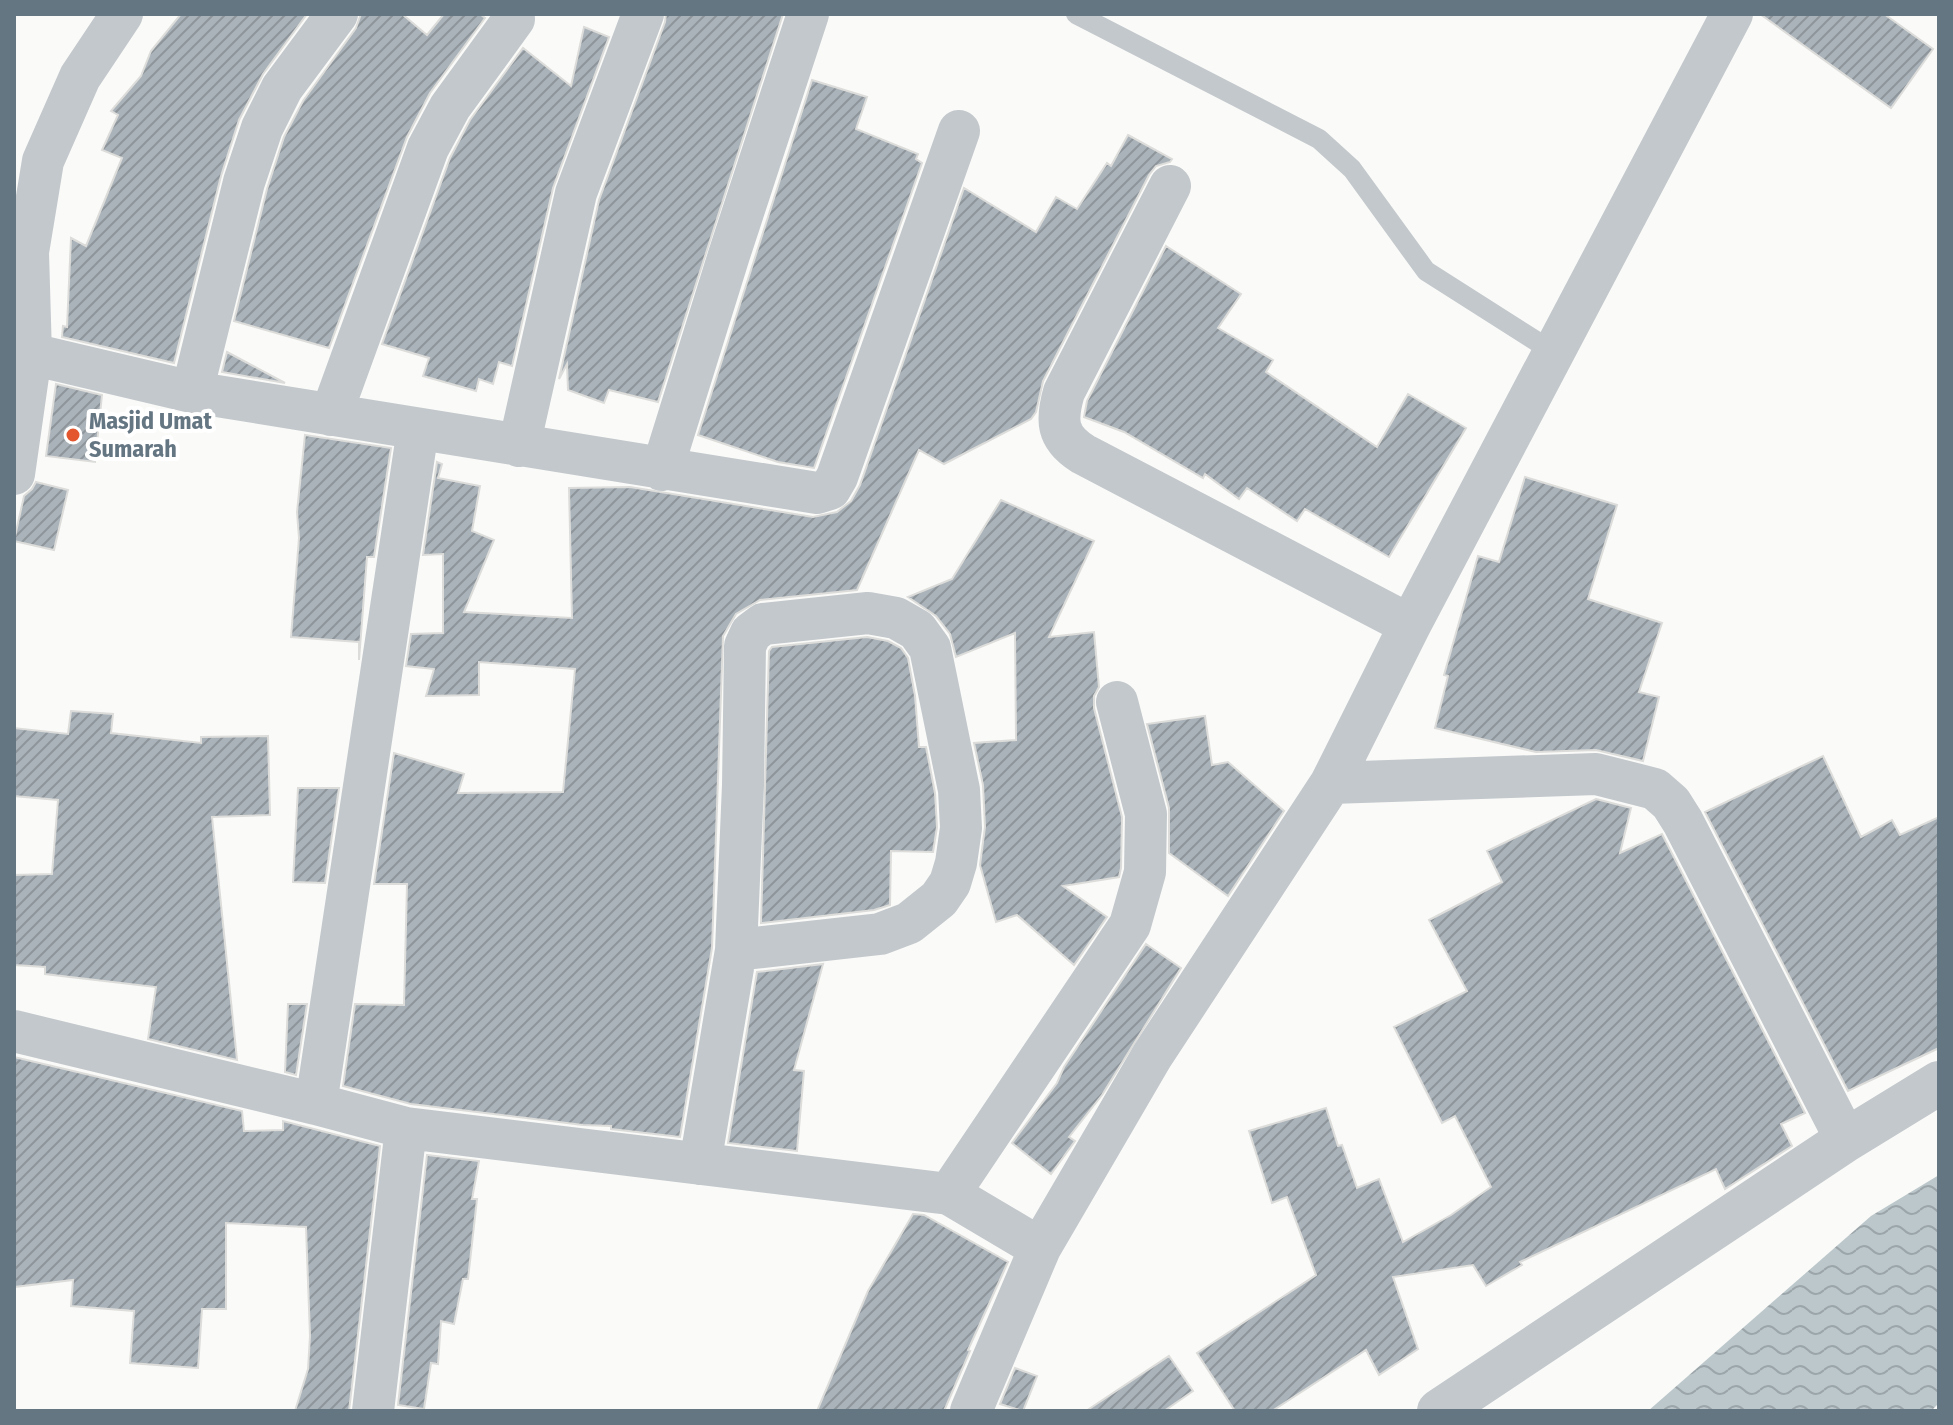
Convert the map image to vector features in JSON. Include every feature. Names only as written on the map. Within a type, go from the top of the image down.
[{"type":"street","points":[[14,474],[28,252],[43,161],[80,77],[122,14]]},
{"type":"street","points":[[192,392],[244,182],[262,128],[282,88],[337,14]]},
{"type":"street","points":[[519,446],[576,193],[643,14]]},
{"type":"street","points":[[662,470],[808,14]]},
{"type":"street","points":[[971,1411],[1040,1248],[1152,1056],[1331,783],[1410,625],[1732,14]]},
{"type":"street","points":[[331,415],[428,148],[450,107],[514,19]]},
{"type":"street","points":[[22,352],[192,392],[817,493],[830,489],[837,477],[959,131]]},
{"type":"street","points":[[1170,186],[1064,392],[1058,426],[1072,447],[1083,454],[1410,625]]},
{"type":"street","points":[[316,1104],[418,429]]},
{"type":"street","points":[[700,1164],[736,950],[745,646],[751,633],[763,624],[868,613],[896,618],[917,630],[930,648],[937,676],[959,790],[961,828],[950,883],[939,899],[909,923],[880,934],[736,950]]},
{"type":"street","points":[[949,1194],[1130,925],[1145,872],[1146,814],[1117,702]]},
{"type":"street","points":[[1331,783],[1596,774],[1655,789],[1671,803],[1683,822],[1846,1140]]},
{"type":"street","points":[[14,1031],[406,1128],[949,1194],[1040,1248]]},
{"type":"street","points":[[1439,1411],[1846,1140],[1939,1083]]},
{"type":"street","points":[[373,1411],[406,1128]]},
{"type":"lane","points":[[1076,14],[1319,139],[1352,169],[1426,271],[1555,353]]},
{"type":"water","points":[[1939,1175],[1939,1403],[1931,1411],[1648,1411],[1871,1216]]},
{"type":"building","points":[[181,14],[307,14],[263,74],[239,120],[221,176],[174,363],[62,337],[63,326],[67,327],[71,238],[86,246],[122,158],[102,150],[118,115],[111,111],[141,76],[151,51]]},
{"type":"building","points":[[361,14],[402,14],[427,35],[444,14],[480,14],[485,18],[430,93],[407,137],[329,348],[234,321],[267,189],[284,137],[303,101],[356,28]]},
{"type":"building","points":[[666,14],[783,14],[658,402],[609,390],[604,403],[568,390],[567,364],[559,379],[599,200]]},
{"type":"building","points":[[1760,14],[1884,14],[1933,49],[1891,108]]},
{"type":"building","points":[[584,27],[609,37],[553,188],[512,366],[499,362],[493,384],[479,379],[476,391],[423,376],[429,358],[382,344],[450,158],[470,120],[523,48],[571,86]]},
{"type":"building","points":[[812,80],[867,97],[856,129],[918,154],[916,159],[922,163],[814,468],[778,462],[698,435]]},
{"type":"building","points":[[1128,135],[1172,159],[1156,166],[1149,175],[1043,381],[1036,412],[1031,419],[944,464],[919,450],[857,590],[760,600],[736,614],[723,636],[712,948],[680,1137],[611,1129],[611,1126],[411,1104],[343,1086],[355,1004],[404,1005],[407,884],[374,884],[394,753],[464,774],[458,793],[563,792],[575,669],[479,662],[479,695],[426,696],[434,669],[406,666],[411,634],[443,633],[443,554],[423,555],[437,462],[442,464],[438,478],[480,486],[472,531],[494,540],[464,612],[572,618],[569,488],[630,487],[813,517],[837,512],[851,501],[860,485],[964,188],[1036,232],[1056,197],[1077,209],[1107,163],[1111,166]]},
{"type":"building","points":[[1166,246],[1241,294],[1218,328],[1273,360],[1266,372],[1377,447],[1408,394],[1466,428],[1389,557],[1305,509],[1297,521],[1247,488],[1239,499],[1205,474],[1203,478],[1124,432],[1084,417],[1087,401]]},
{"type":"building","points":[[227,352],[285,383],[222,372]]},
{"type":"building","name":"Masjid Umat Sumarah","points":[[56,384],[102,395],[95,462],[46,456]]},
{"type":"building","points":[[305,435],[391,448],[374,557],[367,557],[359,660],[359,642],[291,637],[299,538],[297,512]]},
{"type":"building","points":[[1525,477],[1617,505],[1588,599],[1662,623],[1639,692],[1659,697],[1643,761],[1596,750],[1536,752],[1435,728],[1448,676],[1444,675],[1478,556],[1499,562]]},
{"type":"building","points":[[36,482],[68,490],[54,550],[14,541],[24,496]]},
{"type":"building","points":[[1001,500],[1094,541],[1049,637],[1094,632],[1099,687],[1094,696],[1094,708],[1122,817],[1121,868],[1119,877],[1063,886],[1107,917],[1074,965],[1017,915],[996,922],[980,865],[985,827],[983,785],[974,743],[1016,740],[1015,633],[956,657],[950,634],[936,616],[908,597],[952,579]]},
{"type":"building","points":[[867,637],[888,641],[901,648],[908,658],[919,747],[926,747],[935,793],[937,827],[933,852],[891,851],[890,905],[874,910],[761,923],[769,651],[772,647]]},
{"type":"building","points":[[71,711],[113,714],[111,733],[201,743],[201,737],[268,736],[270,815],[212,817],[237,1060],[148,1039],[156,987],[45,974],[45,967],[14,965],[14,875],[52,874],[58,800],[14,796],[14,728],[68,734]]},
{"type":"building","points":[[1205,716],[1212,765],[1228,762],[1284,811],[1228,896],[1169,853],[1169,808],[1147,724]]},
{"type":"building","points":[[1823,756],[1861,837],[1892,820],[1900,835],[1939,817],[1939,1048],[1848,1091],[1705,812]]},
{"type":"building","points":[[298,788],[339,788],[325,883],[293,882]]},
{"type":"building","points":[[1596,799],[1631,808],[1620,853],[1662,834],[1805,1113],[1781,1124],[1792,1146],[1725,1189],[1716,1169],[1520,1262],[1522,1265],[1486,1286],[1473,1265],[1393,1277],[1418,1349],[1379,1375],[1366,1350],[1272,1411],[1235,1411],[1197,1353],[1316,1275],[1287,1197],[1272,1203],[1249,1131],[1326,1108],[1338,1146],[1342,1145],[1357,1188],[1379,1179],[1403,1242],[1451,1215],[1491,1187],[1455,1116],[1442,1123],[1394,1027],[1467,991],[1429,920],[1502,882],[1487,851]]},
{"type":"building","points":[[1146,944],[1181,968],[1102,1095],[1069,1137],[1075,1141],[1051,1174],[1012,1143],[1057,1083],[1064,1067]]},
{"type":"building","points":[[823,964],[794,1070],[804,1071],[797,1151],[728,1143],[757,972]]},
{"type":"building","points":[[288,1004],[307,1004],[296,1075],[285,1072]]},
{"type":"building","points":[[14,1057],[242,1111],[244,1131],[283,1130],[283,1121],[380,1146],[349,1411],[295,1411],[308,1369],[310,1336],[306,1227],[226,1223],[226,1309],[202,1309],[198,1368],[130,1363],[134,1311],[71,1306],[73,1280],[14,1287]]},
{"type":"building","points":[[427,1155],[479,1161],[472,1199],[477,1199],[468,1279],[463,1279],[454,1324],[441,1321],[438,1364],[431,1363],[424,1409],[398,1405]]},
{"type":"building","points":[[913,1214],[924,1215],[1008,1262],[944,1411],[817,1411],[868,1291]]},
{"type":"building","points":[[1169,1356],[1193,1391],[1164,1411],[1086,1411]]},
{"type":"building","points":[[1015,1368],[1037,1376],[1023,1411],[1000,1404]]},
{"type":"place","name":"Masjid Umat Sumarah","points":[[73,435]]}]
